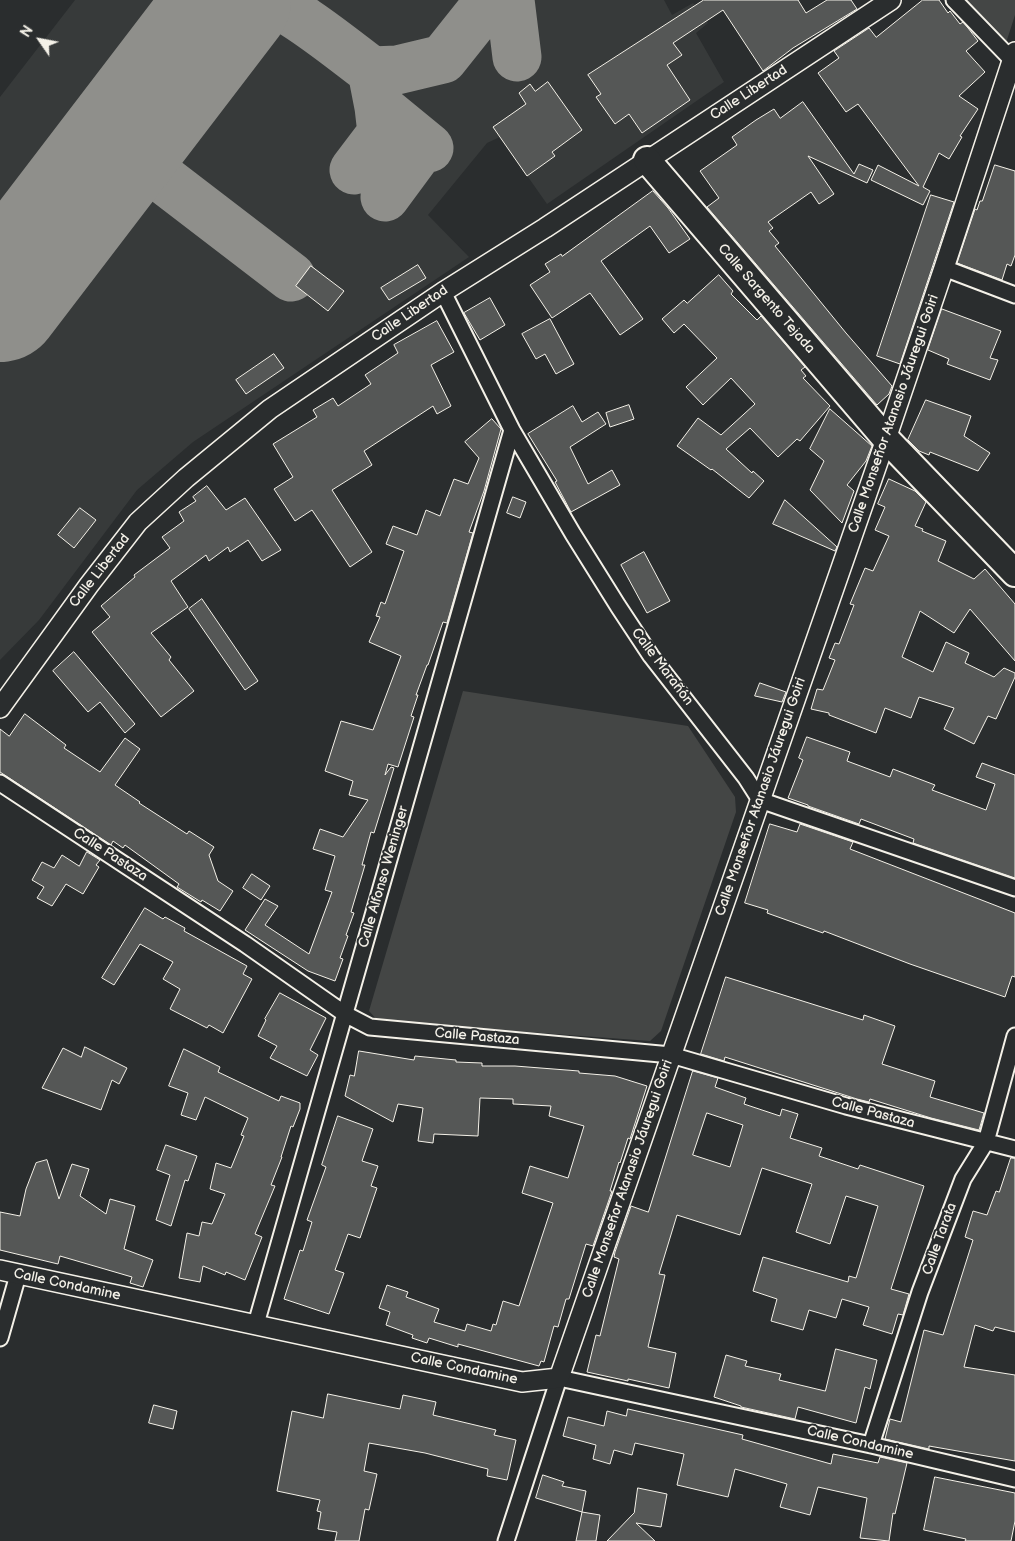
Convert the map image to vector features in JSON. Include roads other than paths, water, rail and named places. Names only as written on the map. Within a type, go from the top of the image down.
[{"type":"highway","name":"Calle Sargento Tejada","points":[[647,160],[886,439],[1015,573]]},
{"type":"street","name":"Calle Libertad","points":[[0,708],[88,585],[145,516],[186,478],[270,409],[442,292],[545,228],[891,0]]},
{"type":"street","points":[[954,0],[1014,56]]},
{"type":"street","name":"Calle Monseñor Atanasio Jáuregui Goiri","points":[[506,1541],[558,1378],[886,439],[1014,56]]},
{"type":"street","points":[[944,268],[1015,295]]},
{"type":"street","name":"Calle Marañón","points":[[442,292],[512,430],[573,534],[651,656],[746,778],[760,800]]},
{"type":"street","name":"Calle Alfonso Weninger","points":[[256,1324],[512,430]]},
{"type":"street","name":"Calle Pastaza","points":[[0,783],[245,944],[345,1014],[370,1027],[671,1055],[846,1106],[1015,1149]]},
{"type":"street","points":[[760,800],[1015,888]]},
{"type":"street","name":"Calle Tarata","points":[[871,1445],[920,1292],[962,1179],[986,1142],[1015,1036]]},
{"type":"street","points":[[0,1338],[9,1273]]},
{"type":"street","name":"Calle Condamine","points":[[9,1273],[522,1382],[558,1378],[871,1445],[1015,1479]]}]
